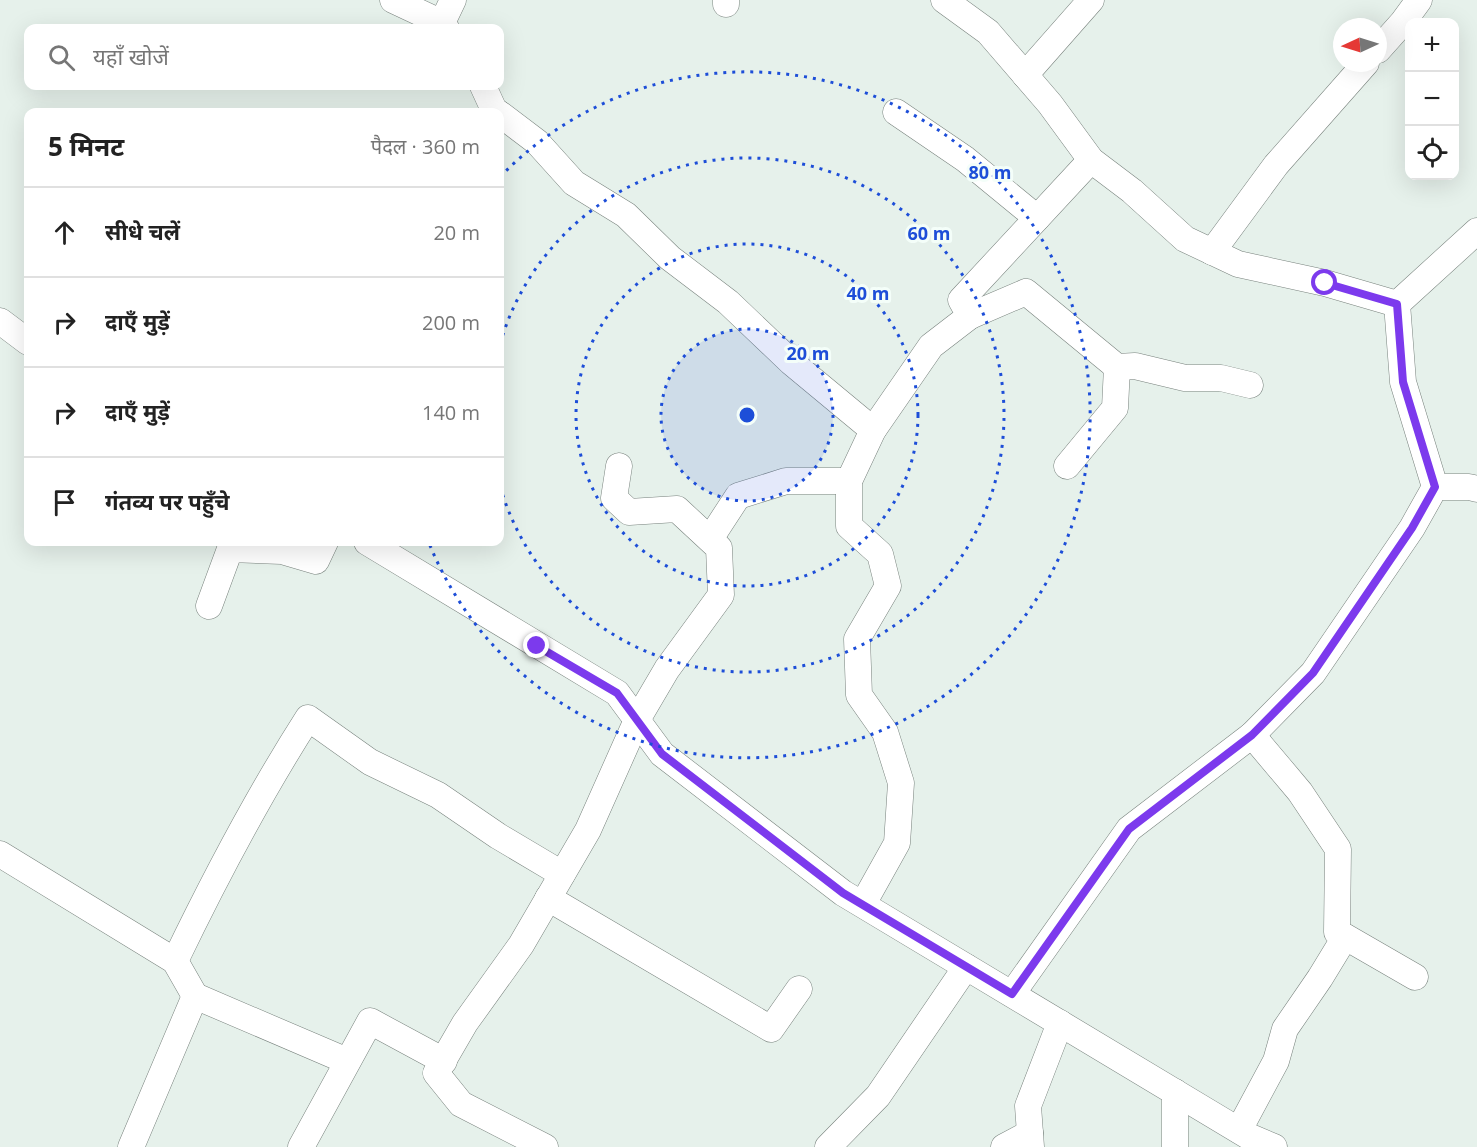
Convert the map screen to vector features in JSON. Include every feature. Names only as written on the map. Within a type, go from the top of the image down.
[{"type":"street","points":[[393,0],[440,24]]},
{"type":"street","points":[[445,24],[453,0]]},
{"type":"street","points":[[944,0],[988,32],[1050,104],[1091,160],[1132,191],[1185,239],[1238,264],[1325,283],[1397,304]]},
{"type":"street","points":[[1025,75],[1091,0]]},
{"type":"street","points":[[1387,40],[1419,0]]},
{"type":"street","points":[[1212,252],[1276,165],[1358,72]]},
{"type":"street","points":[[485,90],[493,108]]},
{"type":"street","points":[[896,112],[965,159],[1037,218]]},
{"type":"street","points":[[504,117],[537,142],[574,183],[626,215],[670,258],[728,303],[791,362],[873,430]]},
{"type":"street","points":[[970,316],[961,300],[1091,160]]},
{"type":"street","points":[[1397,304],[1477,231]]},
{"type":"street","points":[[863,904],[897,843],[901,783],[885,732],[860,695],[857,639],[888,586],[880,554],[849,526],[849,481],[873,430],[931,346],[970,316],[1026,292],[1117,367],[1135,366],[1185,378],[1221,378],[1250,386]]},
{"type":"street","points":[[1012,994],[1129,829],[1252,735],[1313,673],[1412,528],[1435,487],[1403,382],[1397,304]]},
{"type":"street","points":[[0,321],[24,339]]},
{"type":"street","points":[[1068,466],[1115,408],[1117,367]]},
{"type":"street","points":[[545,1147],[461,1104],[436,1073],[465,1023],[521,945],[588,830],[637,720],[667,669],[721,596],[719,548],[677,509],[629,512],[615,498],[619,466]]},
{"type":"street","points":[[710,539],[738,496],[786,481],[849,481]]},
{"type":"street","points":[[1435,487],[1477,489]]},
{"type":"street","points":[[209,606],[230,549],[282,551],[316,561],[323,546]]},
{"type":"street","points":[[374,546],[617,693],[662,754],[843,893],[1239,1130],[1274,1147]]},
{"type":"street","points":[[175,961],[207,893],[280,762],[308,718],[370,762],[438,795],[498,836],[562,874]]},
{"type":"street","points":[[1252,735],[1300,792],[1338,849],[1336,932],[1415,977]]},
{"type":"street","points":[[0,854],[175,961],[195,996],[347,1061]]},
{"type":"street","points":[[548,898],[771,1029],[799,989]]},
{"type":"street","points":[[1239,1130],[1276,1061],[1285,1029],[1345,937]]},
{"type":"street","points":[[828,1147],[878,1096],[966,967]]},
{"type":"street","points":[[130,1147],[195,996]]},
{"type":"street","points":[[301,1147],[370,1021],[444,1061]]},
{"type":"street","points":[[1004,1147],[1031,1140],[1028,1106],[1060,1023]]},
{"type":"street","points":[[1175,1092],[1175,1147]]},
{"type":"route","points":[[537,646],[617,693],[662,754],[843,893],[1012,994],[1129,829],[1252,735],[1313,673],[1412,528],[1435,487],[1403,382],[1397,304],[1325,283]]}]
